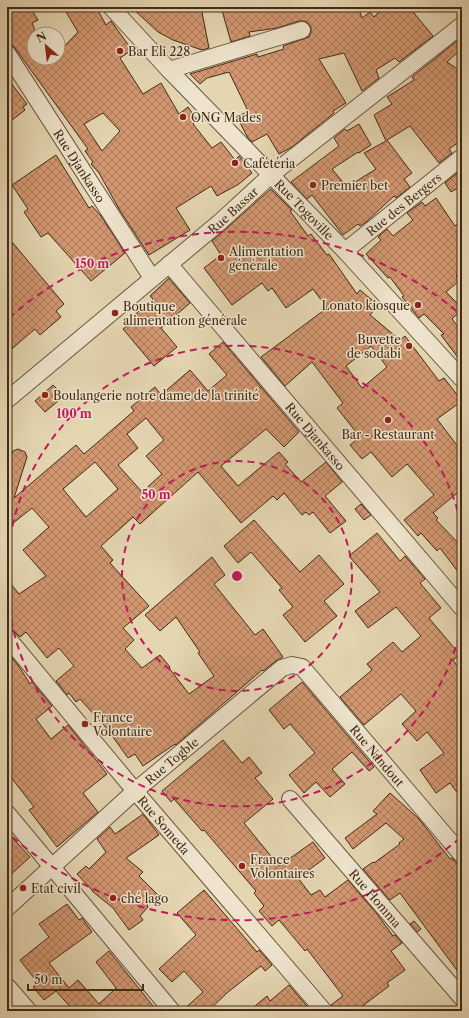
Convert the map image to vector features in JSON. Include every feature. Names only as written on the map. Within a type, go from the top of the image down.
[{"type":"street","name":"Rue Togoville","points":[[111,7],[169,70],[459,371]]},
{"type":"street","name":"Rue Bassar","points":[[7,400],[220,222],[271,175],[462,25]]},
{"type":"street","points":[[169,70],[302,30]]},
{"type":"street","name":"Rue Djankasso","points":[[7,53],[152,278]]},
{"type":"street","name":"Rue des Bergers","points":[[345,251],[462,157]]},
{"type":"street","name":"Rue Djankasso","points":[[169,264],[462,608]]},
{"type":"street","name":"Rue Someda","points":[[7,637],[135,791],[324,1011]]},
{"type":"street","name":"Rue Nandout","points":[[287,666],[296,665],[302,667],[462,855]]},
{"type":"street","name":"Rue Togble","points":[[7,908],[135,791],[287,666]]},
{"type":"street","name":"Rue Homma","points":[[290,799],[462,998]]},
{"type":"street","points":[[7,813],[172,1011]]},
{"type":"street","points":[[7,988],[26,1011]]},
{"type":"building","points":[[15,7],[30,7],[38,20],[32,23],[34,26],[26,26],[26,63],[15,48],[12,45],[7,44],[7,12]]},
{"type":"building","points":[[63,7],[96,7],[106,25],[111,21],[132,50],[120,58],[143,94],[161,83],[179,114],[188,107],[197,120],[193,124],[212,148],[221,142],[235,160],[239,156],[252,173],[239,184],[217,196],[211,186],[176,208],[190,230],[149,255],[119,209],[99,173],[91,164],[93,162],[85,151],[88,149],[28,66],[66,66],[66,45],[78,32]],"holes":[[[103,113],[120,131],[102,151],[84,124]]]},
{"type":"building","points":[[131,7],[201,7],[209,48],[202,50],[173,40],[158,32]]},
{"type":"building","points":[[221,7],[358,7],[362,18],[370,12],[374,17],[384,7],[409,7],[433,36],[399,62],[395,58],[376,70],[379,78],[362,91],[344,53],[319,59],[346,103],[333,111],[334,113],[292,147],[279,154],[267,134],[252,142],[248,138],[237,117],[248,111],[229,72],[207,78],[200,84],[190,74],[257,54],[258,57],[284,49],[283,46],[309,37],[311,27],[305,21],[299,21],[277,28],[249,32],[250,36],[231,42]]},
{"type":"building","points":[[457,41],[462,48],[447,62],[462,72],[462,83],[457,90],[462,96],[462,140],[449,149],[452,153],[439,163],[410,126],[387,140],[412,173],[404,179],[410,187],[396,198],[394,196],[366,222],[360,226],[358,224],[343,235],[312,195],[307,199],[291,182],[339,146],[334,138],[345,129],[347,131],[359,124],[371,145],[332,169],[347,187],[376,169],[364,153],[386,141],[374,115],[392,104],[387,97],[414,80],[412,77]]},
{"type":"building","points":[[7,78],[27,104],[23,107],[25,110],[7,124]]},
{"type":"building","points":[[56,155],[89,208],[92,206],[101,216],[125,253],[91,281],[48,233],[41,237],[24,212],[28,209],[12,185]]},
{"type":"building","points":[[462,169],[462,192],[458,188],[451,192],[445,183]]},
{"type":"building","points":[[271,189],[292,210],[290,211],[308,236],[311,234],[327,255],[329,254],[357,294],[360,290],[378,305],[370,315],[400,340],[405,336],[439,381],[444,378],[462,401],[437,419],[462,452],[462,489],[433,513],[438,518],[436,520],[462,547],[462,577],[440,548],[437,551],[421,533],[418,536],[404,520],[434,495],[407,464],[392,477],[371,452],[362,459],[350,445],[360,437],[337,408],[343,403],[312,362],[285,386],[261,357],[327,308],[313,289],[286,308],[272,288],[268,291],[262,283],[232,305],[204,268],[221,255],[212,241]],"holes":[[[371,346],[387,367],[362,388],[346,366]]]},
{"type":"building","points":[[436,198],[455,226],[462,220],[462,271],[456,276],[459,281],[446,292],[462,308],[452,319],[462,332],[462,363],[441,335],[444,334],[424,314],[419,318],[402,297],[404,296],[390,277],[388,278],[366,254],[381,240],[378,237],[387,229],[393,236],[413,220],[407,213],[422,202],[425,206]]},
{"type":"building","points":[[7,236],[64,304],[56,311],[61,317],[40,335],[35,329],[7,353]]},
{"type":"building","points":[[169,278],[190,303],[161,328],[177,347],[154,366],[123,329],[133,321],[131,318],[153,299],[150,296]]},
{"type":"building","points":[[223,342],[299,432],[284,447],[266,429],[221,466],[238,486],[279,452],[288,462],[285,464],[301,482],[326,462],[342,482],[325,496],[346,521],[330,533],[313,512],[309,515],[306,512],[302,515],[284,493],[277,500],[273,496],[241,523],[198,472],[140,524],[133,517],[101,546],[113,560],[110,563],[149,606],[123,628],[134,640],[125,649],[142,668],[160,655],[189,694],[214,676],[198,653],[200,652],[176,617],[160,631],[145,615],[212,557],[225,575],[214,584],[255,635],[263,629],[283,657],[263,671],[262,670],[176,745],[175,744],[143,766],[135,754],[128,758],[108,730],[80,699],[76,702],[69,693],[67,695],[56,681],[74,666],[59,648],[47,658],[26,632],[20,637],[14,631],[7,628],[7,579],[19,594],[46,576],[23,550],[49,527],[32,508],[7,528],[7,466],[13,451],[18,449],[25,452],[27,457],[14,498],[76,445],[84,454],[134,411],[131,407],[155,387],[161,395],[190,370],[208,391],[227,375],[209,354]],"holes":[[[146,418],[164,440],[146,456],[162,474],[142,492],[118,465],[138,448],[127,434]],[[95,462],[118,489],[86,517],[63,489]]]},
{"type":"building","points":[[53,385],[64,396],[45,412],[35,401]]},
{"type":"building","points":[[361,504],[371,515],[364,520],[355,509]]},
{"type":"building","points":[[254,520],[300,572],[319,555],[344,584],[324,601],[337,616],[305,642],[283,615],[293,607],[279,590],[282,588],[251,552],[238,563],[224,546]]},
{"type":"building","points":[[377,533],[400,561],[405,556],[425,579],[420,583],[441,608],[429,618],[460,655],[453,660],[462,673],[462,799],[450,783],[436,793],[420,770],[444,753],[427,732],[417,741],[402,724],[416,711],[401,694],[364,725],[340,697],[372,670],[367,664],[393,642],[402,652],[421,636],[396,607],[368,628],[355,611],[380,592],[349,556]]},
{"type":"building","points":[[7,652],[18,665],[30,684],[32,682],[52,706],[36,719],[51,739],[68,725],[107,774],[83,793],[98,812],[57,847],[29,810],[34,807],[7,772]]},
{"type":"building","points":[[302,682],[374,767],[369,771],[352,752],[332,769],[345,784],[330,797],[316,782],[304,793],[289,775],[315,753],[290,724],[284,729],[269,710]]},
{"type":"building","points":[[223,740],[242,763],[249,757],[262,773],[255,778],[273,799],[244,823],[279,866],[313,842],[325,858],[298,878],[311,895],[320,890],[325,897],[348,880],[377,914],[393,936],[395,935],[402,943],[391,951],[405,970],[387,983],[389,986],[356,1011],[333,1011],[331,1005],[343,996],[307,949],[305,951],[279,920],[272,926],[259,911],[264,906],[254,893],[256,891],[204,830],[202,831],[174,799],[171,802],[162,791]]},
{"type":"building","points":[[390,793],[419,819],[450,859],[452,858],[462,869],[462,977],[400,893],[390,900],[363,869],[400,844],[399,843],[404,839],[386,823],[353,849],[345,838],[377,814],[373,811]]},
{"type":"building","points":[[143,814],[159,835],[126,858],[143,872],[139,876],[158,895],[147,905],[148,907],[140,916],[143,920],[129,930],[113,908],[92,891],[77,874],[86,866],[89,869],[106,852],[97,839],[110,827],[115,834]]},
{"type":"building","points":[[7,832],[30,857],[7,878]]},
{"type":"building","points":[[204,890],[257,952],[259,950],[272,965],[265,971],[261,966],[228,992],[208,1011],[182,1011],[203,992],[184,971],[172,982],[159,969],[196,935],[177,913]]},
{"type":"building","points":[[67,904],[79,920],[82,918],[92,932],[49,963],[69,988],[78,980],[99,1004],[116,988],[96,962],[109,951],[157,1011],[74,1011],[56,991],[44,1000],[33,987],[38,983],[20,960],[49,937],[39,924]]},
{"type":"building","points":[[414,921],[421,929],[417,932],[410,924]]},
{"type":"building","points":[[289,985],[311,1011],[249,1011],[267,996],[270,1001]]},
{"type":"place","name":"Bar Eli 228","points":[[120,51]]},
{"type":"place","name":"ONG Mades","points":[[183,117]]},
{"type":"place","name":"Cafétéria","points":[[235,163]]},
{"type":"place","name":"Premier bet","points":[[313,185]]},
{"type":"place","name":"Alimentation générale","points":[[221,258]]},
{"type":"place","name":"Lonato kiosque","points":[[418,305]]},
{"type":"place","name":"Boutique alimentation générale","points":[[115,313]]},
{"type":"place","name":"Buvette de sodabi","points":[[409,346]]},
{"type":"place","name":"Boulangerie notre dame de la trinité","points":[[45,395]]},
{"type":"place","name":"Bar - Restaurant","points":[[388,420]]},
{"type":"place","name":"France Volontaire","points":[[85,724]]},
{"type":"place","name":"France Volontaires","points":[[242,866]]},
{"type":"place","name":"Etat civil","points":[[23,888]]},
{"type":"place","name":"ché lago","points":[[113,898]]}]
